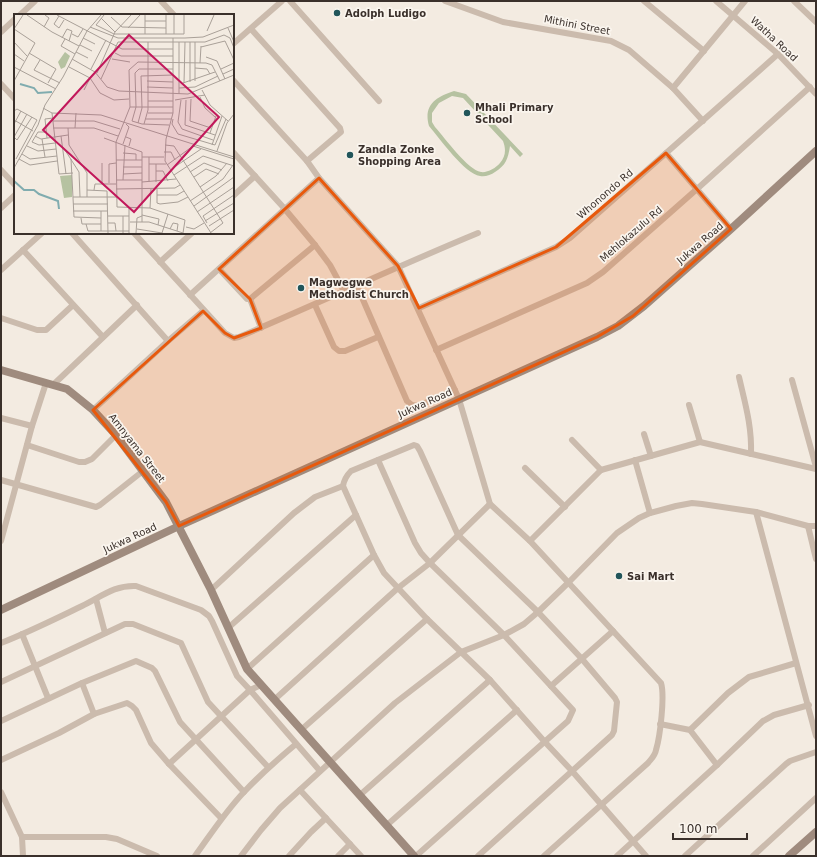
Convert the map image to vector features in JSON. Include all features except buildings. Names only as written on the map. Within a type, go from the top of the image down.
[{"type":"street","points":[[21,14],[35,1]]},
{"type":"street","points":[[161,1],[173,14]]},
{"type":"street","points":[[234,43],[282,1]]},
{"type":"street","points":[[290,1],[379,101]]},
{"type":"street","name":"Mithini Street","points":[[445,1],[503,22],[611,41],[629,50],[673,88],[703,121]]},
{"type":"street","points":[[644,1],[704,51]]},
{"type":"street","name":"Watha Road","points":[[716,1],[778,54],[816,94]]},
{"type":"street","points":[[673,88],[745,1]]},
{"type":"street","points":[[796,2],[816,22]]},
{"type":"street","points":[[1,32],[14,20]]},
{"type":"street","points":[[251,29],[340,128],[341,132],[306,161]]},
{"type":"street","name":"Whonondo Rd","points":[[419,308],[556,247],[570,238],[778,54]]},
{"type":"street","points":[[234,81],[398,266],[419,308],[436,350],[459,399],[490,504],[530,541],[569,582],[661,684],[663,690],[660,724],[654,756],[544,856]]},
{"type":"street","points":[[1,84],[14,98]]},
{"type":"street","name":"Mehlokazulu Rd","points":[[436,350],[587,283],[603,272],[697,190],[810,87]]},
{"type":"street","name":"Jukwa Road","points":[[1,610],[179,526],[597,337],[618,326],[644,306],[816,151]]},
{"type":"street","points":[[234,153],[284,208],[315,245],[330,265],[344,291]]},
{"type":"street","points":[[666,153],[731,229]]},
{"type":"street","points":[[1,170],[14,184]]},
{"type":"street","points":[[234,195],[255,176]]},
{"type":"street","points":[[190,295],[284,208],[319,178]]},
{"type":"street","points":[[1,208],[14,196]]},
{"type":"street","points":[[135,234],[203,311],[225,333],[234,338],[315,305],[398,266],[478,233]]},
{"type":"street","points":[[1,270],[41,234]]},
{"type":"street","points":[[73,234],[168,341]]},
{"type":"street","points":[[160,262],[191,234]]},
{"type":"street","points":[[250,299],[315,245]]},
{"type":"street","points":[[23,250],[103,337]]},
{"type":"street","points":[[219,269],[247,299],[250,299],[260,328]]},
{"type":"street","points":[[356,286],[407,401],[412,405],[418,406],[455,390]]},
{"type":"street","points":[[1,542],[32,426],[50,384],[137,305]]},
{"type":"street","points":[[315,305],[334,347],[339,351],[345,351],[378,337]]},
{"type":"street","points":[[1,318],[37,330],[46,330],[73,306]]},
{"type":"street","points":[[93,410],[203,311]]},
{"type":"street","name":"Amnyama Street","points":[[1,370],[67,389],[93,410],[116,435],[166,502],[211,590],[247,669],[415,856]]},
{"type":"street","points":[[738,377],[751,425],[751,454]]},
{"type":"street","points":[[530,541],[601,470],[700,442],[816,468],[792,380]]},
{"type":"street","points":[[689,405],[700,442]]},
{"type":"street","points":[[1,418],[32,426]]},
{"type":"street","points":[[644,434],[651,456]]},
{"type":"street","points":[[27,445],[78,462],[85,462],[92,459],[116,435]]},
{"type":"street","points":[[572,440],[601,470]]},
{"type":"street","points":[[478,856],[572,771],[612,735],[614,731],[617,702],[582,659],[538,612],[458,535],[420,451],[417,446],[410,446],[351,471],[345,478],[343,486],[374,555],[384,573],[427,619],[490,680],[572,771],[646,856]]},
{"type":"street","points":[[378,460],[415,543],[421,553],[504,635],[573,710],[568,721],[415,856]]},
{"type":"street","points":[[635,460],[650,513]]},
{"type":"street","points":[[525,468],[565,507]]},
{"type":"street","points":[[1,480],[96,507],[143,471]]},
{"type":"street","points":[[211,590],[294,513],[315,497],[343,486]]},
{"type":"street","points":[[241,856],[275,814],[320,771],[395,704],[461,652],[504,635],[524,624],[569,582],[617,532],[639,518],[650,513],[692,503],[756,512],[808,526],[816,526]]},
{"type":"street","points":[[274,700],[398,588],[430,563],[490,504]]},
{"type":"street","points":[[756,512],[816,736]]},
{"type":"street","points":[[228,628],[356,515]]},
{"type":"street","points":[[808,526],[816,559]]},
{"type":"street","points":[[247,669],[374,555]]},
{"type":"street","points":[[1,642],[22,634],[117,588],[126,586],[136,586],[201,610],[209,616],[212,621],[237,676],[320,771]]},
{"type":"street","points":[[96,599],[105,633]]},
{"type":"street","points":[[301,730],[427,619]]},
{"type":"street","points":[[1,682],[125,624],[131,624],[178,641],[182,645],[207,700],[268,767]]},
{"type":"street","points":[[551,686],[613,631]]},
{"type":"street","points":[[22,634],[48,698]]},
{"type":"street","points":[[1,721],[48,698],[136,661],[152,668],[156,673],[180,722],[244,792]]},
{"type":"street","points":[[690,730],[728,693],[749,677],[796,663]]},
{"type":"street","points":[[360,795],[490,680]]},
{"type":"street","points":[[82,683],[94,714]]},
{"type":"street","points":[[169,764],[250,690],[261,685]]},
{"type":"street","points":[[1,760],[59,733],[94,714],[126,703],[136,710],[149,740],[169,764],[221,818]]},
{"type":"street","points":[[616,856],[768,718],[808,706]]},
{"type":"street","points":[[387,825],[517,710]]},
{"type":"street","points":[[660,724],[690,730],[717,765]]},
{"type":"street","points":[[195,856],[221,818],[244,792],[268,767],[296,744]]},
{"type":"street","points":[[685,856],[786,764],[790,761],[816,752]]},
{"type":"street","points":[[300,790],[361,856]]},
{"type":"street","points":[[1,792],[22,836],[23,856]]},
{"type":"street","points":[[752,856],[816,798]]},
{"type":"street","points":[[289,856],[326,818]]},
{"type":"street","points":[[789,856],[816,832]]},
{"type":"street","points":[[22,836],[106,836],[117,839],[157,856]]},
{"type":"street","points":[[338,856],[350,844]]},
{"type":"highlighted area","points":[[666,153],[731,229],[633,316],[597,337],[179,526],[166,502],[93,410],[203,311],[225,333],[234,338],[261,328],[250,299],[219,269],[319,178],[398,266],[419,308],[556,247]]},
{"type":"green space","points":[[454,91],[466,94],[523,154],[520,157],[510,146],[504,164],[488,176],[474,174],[460,163],[429,126],[428,119],[428,113],[432,103],[442,96]],"holes":[[[452,96],[463,98],[503,141],[505,147],[503,158],[498,165],[489,171],[481,172],[476,170],[463,160],[432,122],[432,113],[439,103]]]},
{"type":"place","name":"Adolph Ludigo","points":[[337,13]]},
{"type":"place","name":"Mhali Primary School","points":[[467,113]]},
{"type":"place","name":"Zandla Zonke Shopping Area","points":[[350,155]]},
{"type":"place","name":"Magwegwe Methodist Church","points":[[301,288]]},
{"type":"place","name":"Sai Mart","points":[[619,576]]}]
